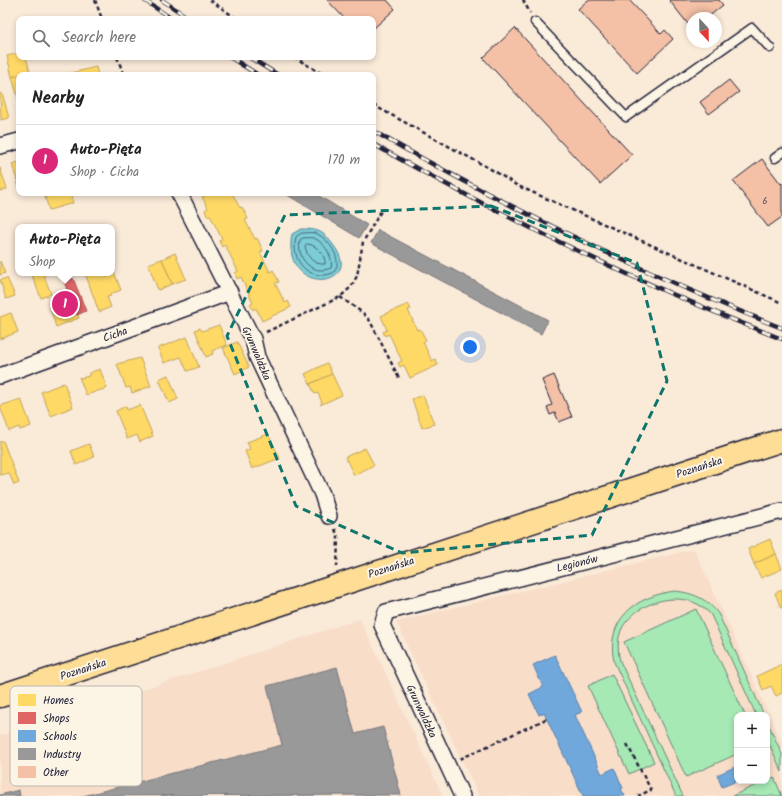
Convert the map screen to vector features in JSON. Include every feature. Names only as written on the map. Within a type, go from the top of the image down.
[{"type":"main road","name":"Poznańska","points":[[31,686],[782,440]]},
{"type":"main road","name":"Poznańska","points":[[0,696],[10,693]]},
{"type":"street","points":[[0,146],[16,142]]},
{"type":"street","name":"Grunwaldzka","points":[[181,196],[230,292],[252,339],[257,357],[322,494],[329,516]]},
{"type":"street","name":"Cicha","points":[[0,376],[230,292]]},
{"type":"street","name":"Legionów","points":[[382,625],[386,612],[395,609],[782,511]]},
{"type":"street","name":"Grunwaldzka","points":[[382,625],[462,796]]},
{"type":"lane","points":[[535,22],[626,117],[752,28],[770,48]]},
{"type":"path","points":[[95,0],[101,16]]},
{"type":"path","points":[[210,0],[233,16]]},
{"type":"path","points":[[117,60],[123,72]]},
{"type":"path","points":[[299,60],[319,72]]},
{"type":"path","points":[[376,107],[496,172],[516,185],[782,303]]},
{"type":"path","points":[[252,339],[340,297],[351,287],[357,276],[363,242],[381,212]]},
{"type":"path","points":[[340,297],[363,313],[370,321],[400,380]]},
{"type":"path","points":[[329,516],[338,537],[337,572]]},
{"type":"path","points":[[458,760],[546,719]]},
{"type":"path","points":[[627,744],[651,790],[638,796]]},
{"type":"highlighted area","points":[[491,206],[637,263],[667,381],[592,535],[402,553],[296,506],[227,336],[285,215]]},
{"type":"shaded area","points":[[694,549],[768,712],[734,712],[734,784],[770,784],[770,717],[782,743],[782,796],[479,796],[396,622]]},
{"type":"shaded area","points":[[360,619],[443,796],[0,796],[0,736],[10,733],[10,786],[142,786],[142,690]]},
{"type":"green space","points":[[675,591],[688,593],[700,598],[715,609],[763,712],[755,712],[711,615],[702,607],[692,602],[680,599],[668,599],[645,607],[635,613],[626,622],[619,636],[618,651],[620,661],[683,796],[676,796],[614,662],[612,647],[614,633],[626,612],[636,604],[661,594]]},
{"type":"green space","points":[[696,609],[744,712],[734,712],[734,755],[686,777],[624,642]]},
{"type":"green space","points":[[612,674],[654,762],[629,774],[588,686]]},
{"type":"green space","points":[[770,728],[782,754],[782,772],[770,746]]},
{"type":"green space","points":[[774,777],[782,796],[732,796],[759,784],[770,784],[770,779]]},
{"type":"water","points":[[301,229],[316,230],[320,232],[327,237],[334,246],[341,260],[339,271],[332,277],[320,279],[308,277],[298,268],[292,254],[292,234]]},
{"type":"building: Homes","points":[[16,54],[16,60],[27,60],[30,72],[16,72],[16,76],[12,77],[7,56]]},
{"type":"building: Homes","points":[[96,67],[97,72],[75,72]]},
{"type":"building: Homes","points":[[16,76],[16,91],[12,77]]},
{"type":"building: Homes","points":[[2,93],[9,118],[1,120],[0,94]]},
{"type":"building: Homes","points":[[16,163],[16,177],[12,164]]},
{"type":"building: Homes","points":[[0,168],[7,189],[0,191]]},
{"type":"building: Homes","points":[[45,196],[71,196],[73,203],[49,210]]},
{"type":"building: Homes","points":[[234,196],[240,208],[242,207],[248,219],[245,220],[255,239],[257,238],[263,251],[260,252],[270,272],[273,270],[279,282],[275,283],[285,303],[288,301],[291,307],[262,321],[256,308],[253,310],[250,304],[253,303],[241,277],[237,279],[235,273],[238,271],[225,245],[222,247],[219,241],[222,239],[210,215],[207,216],[205,210],[208,208],[202,197]]},
{"type":"building: Homes","points":[[175,253],[186,279],[172,284],[162,259]]},
{"type":"building: Homes","points":[[162,259],[172,284],[158,290],[148,264]]},
{"type":"building: Homes","points":[[0,261],[5,273],[0,275]]},
{"type":"building: Homes","points":[[115,275],[121,290],[110,294],[111,296],[107,297],[111,307],[99,312],[86,276],[115,276]]},
{"type":"building: Homes","points":[[32,276],[44,276],[51,294],[41,298]]},
{"type":"building: Homes","points":[[7,278],[15,296],[6,299],[0,280]]},
{"type":"building: Homes","points":[[70,299],[79,318],[56,327],[50,307]]},
{"type":"building: Homes","points":[[408,304],[411,309],[408,310],[417,330],[420,329],[426,340],[423,342],[432,361],[435,359],[438,365],[410,378],[404,365],[400,367],[398,363],[402,361],[389,334],[385,336],[383,332],[387,330],[381,316]]},
{"type":"building: Homes","points":[[11,313],[18,332],[0,339],[0,317]]},
{"type":"building: Homes","points":[[219,325],[227,345],[212,351],[213,354],[206,357],[195,330],[200,328],[202,331]]},
{"type":"building: Homes","points":[[187,337],[199,367],[187,371],[181,357],[164,363],[158,348]]},
{"type":"building: Homes","points":[[237,342],[249,367],[235,374],[223,348]]},
{"type":"building: Homes","points":[[140,358],[151,386],[132,393],[130,387],[126,388],[117,364]]},
{"type":"building: Homes","points":[[327,363],[332,374],[310,384],[305,374]]},
{"type":"building: Homes","points":[[100,369],[107,388],[86,395],[79,377],[89,376],[89,373]]},
{"type":"building: Homes","points":[[332,374],[342,395],[320,405],[322,403],[318,393],[315,394],[310,384]]},
{"type":"building: Homes","points":[[168,375],[178,399],[169,403],[159,379]]},
{"type":"building: Homes","points":[[64,383],[73,407],[51,416],[41,392]]},
{"type":"building: Homes","points":[[423,395],[434,424],[422,428],[412,399]]},
{"type":"building: Homes","points":[[21,399],[31,426],[20,430],[19,427],[9,431],[0,406]]},
{"type":"building: Homes","points":[[140,405],[153,436],[140,442],[137,435],[127,439],[116,411],[126,406],[127,410]]},
{"type":"building: Homes","points":[[268,434],[280,458],[252,469],[245,451],[250,449],[247,442]]},
{"type":"building: Homes","points":[[3,441],[19,483],[14,485],[9,473],[0,475],[0,442]]},
{"type":"building: Homes","points":[[89,444],[94,457],[76,465],[71,451]]},
{"type":"building: Homes","points":[[365,448],[374,465],[354,475],[345,457]]},
{"type":"building: Homes","points":[[770,539],[776,554],[754,564],[748,549]]},
{"type":"building: Homes","points":[[776,554],[782,569],[761,578],[754,564]]},
{"type":"building: Homes","points":[[782,590],[782,608],[781,608],[775,593]]},
{"type":"building: Homes","points":[[782,664],[782,693],[776,696],[771,686],[763,690],[757,676]]},
{"type":"building: Shops","points":[[73,278],[86,311],[77,315],[64,282]]},
{"type":"building: Schools","points":[[555,655],[582,712],[575,715],[602,774],[614,768],[625,796],[583,796],[544,713],[539,715],[529,694],[543,687],[533,665]]},
{"type":"building: Schools","points":[[734,767],[734,782],[722,787],[717,775]]},
{"type":"building: Industry","points":[[289,196],[319,196],[367,225],[359,238]]},
{"type":"building: Industry","points":[[378,230],[548,320],[541,334],[371,243]]},
{"type":"building: Industry","points":[[337,667],[355,734],[383,727],[401,795],[83,796],[122,786],[142,786],[142,781],[282,745],[267,686]]},
{"type":"building: Industry","points":[[19,790],[20,796],[0,796],[0,795]]},
{"type":"building: Other","points":[[327,0],[387,0],[395,9],[376,26],[376,16],[342,16]]},
{"type":"building: Other","points":[[588,0],[629,0],[661,34],[665,30],[673,39],[637,73],[578,9]]},
{"type":"building: Other","points":[[669,0],[719,0],[723,5],[714,12],[686,12],[686,21]]},
{"type":"building: Other","points":[[515,28],[632,155],[600,184],[483,58]]},
{"type":"building: Other","points":[[729,80],[739,92],[709,114],[700,102]]},
{"type":"building: Other","points":[[762,159],[781,184],[782,183],[782,217],[768,227],[733,181]]},
{"type":"building: Other","points":[[554,375],[572,417],[559,422],[555,413],[550,415],[547,407],[552,405],[542,380]]},
{"type":"railway","points":[[144,0],[168,16]]},
{"type":"railway","points":[[162,0],[186,16]]},
{"type":"railway","points":[[235,60],[253,72]]},
{"type":"railway","points":[[254,60],[273,72]]},
{"type":"railway","points":[[376,133],[473,186],[574,237],[677,285],[782,328]]},
{"type":"railway","points":[[376,146],[472,198],[574,249],[677,296],[782,339]]},
{"type":"place","name":"Auto-Pięta","points":[[65,304]]}]
